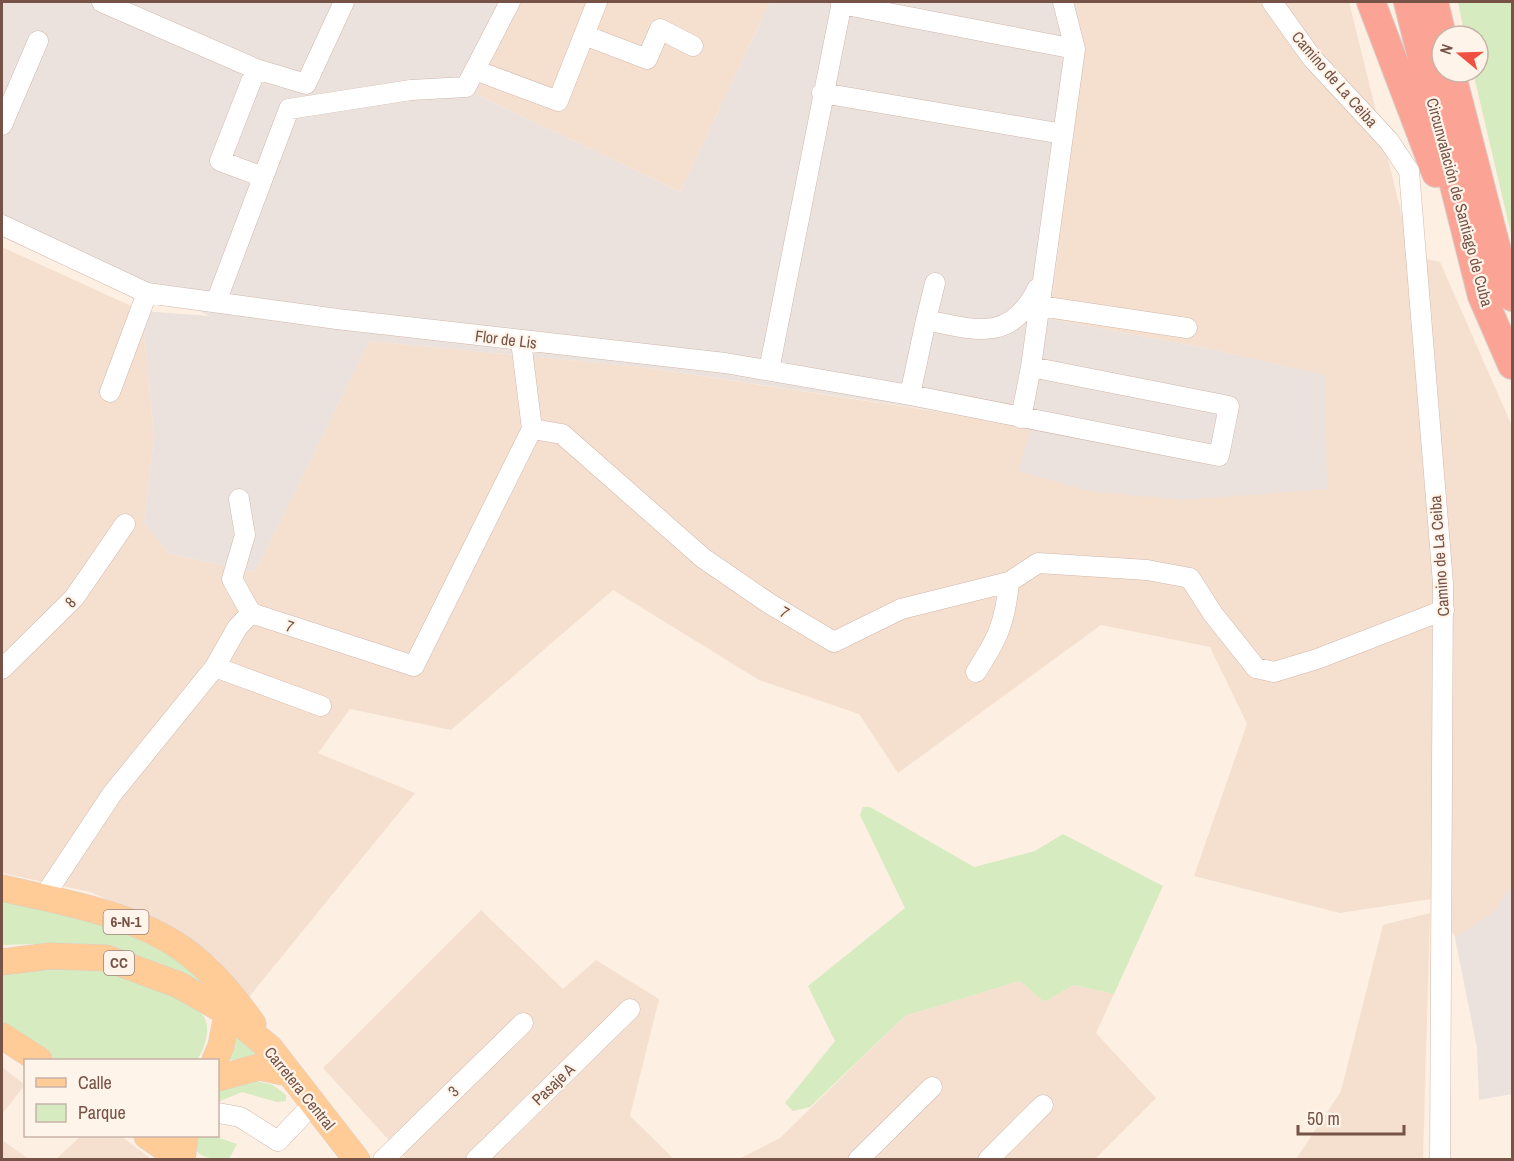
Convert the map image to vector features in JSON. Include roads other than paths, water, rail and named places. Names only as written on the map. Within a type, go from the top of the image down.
[{"type":"highway","points":[[1371,2],[1482,296]]},
{"type":"highway","name":"Circunvalación de Santiago de Cuba","points":[[1408,2],[1482,296],[1512,364]]},
{"type":"highway","points":[[1434,2],[1439,24]]},
{"type":"highway","name":"Circunvalación de Santiago de Cuba","points":[[1454,84],[1508,285]]},
{"type":"main road","name":"6-N-1","points":[[2,888],[140,926],[182,948],[229,1003]]},
{"type":"main road","name":"CC","points":[[2,962],[50,956],[106,958],[229,1003]]},
{"type":"main road","name":"Carretera Central","points":[[229,1003],[270,1048],[357,1160]]},
{"type":"main road","points":[[215,1059],[221,1046],[229,1003]]},
{"type":"main road","points":[[2,1036],[37,1059]]},
{"type":"main road","points":[[219,1078],[259,1067],[288,1073]]},
{"type":"main road","points":[[148,1137],[182,1160],[185,1137]]},
{"type":"street","points":[[102,2],[256,69],[306,84],[344,2]]},
{"type":"street","points":[[216,302],[289,109],[411,90],[466,87],[510,2]]},
{"type":"street","points":[[475,70],[558,101],[597,2]]},
{"type":"street","points":[[1021,418],[1040,306],[1075,49],[1063,2]]},
{"type":"street","name":"Camino de La Ceiba","points":[[1272,2],[1312,58],[1389,141],[1409,171],[1444,610],[1441,732],[1440,1160]]},
{"type":"street","points":[[769,370],[822,93],[842,3],[1075,49]]},
{"type":"street","points":[[584,35],[647,59],[660,29],[693,46]]},
{"type":"street","points":[[2,125],[38,41]]},
{"type":"street","points":[[256,69],[220,161],[263,177]]},
{"type":"street","points":[[822,93],[1063,134]]},
{"type":"street","points":[[1389,141],[1432,164]]},
{"type":"street","name":"Flor de Lis","points":[[2,225],[147,293],[769,370],[910,395],[1219,456],[1229,406],[1031,367]]},
{"type":"street","points":[[926,320],[979,331],[999,328],[1027,310],[1044,276]]},
{"type":"street","points":[[910,395],[935,283]]},
{"type":"street","points":[[110,392],[147,293]]},
{"type":"street","points":[[1040,306],[1186,328]]},
{"type":"street","points":[[522,341],[532,429]]},
{"type":"street","name":"7","points":[[251,613],[414,666],[532,429],[562,434],[703,558],[767,602],[834,642],[901,609],[1010,582]]},
{"type":"street","points":[[43,898],[112,794],[215,667],[237,628],[251,613],[232,579],[245,535],[240,499]]},
{"type":"street","name":"8","points":[[2,669],[74,598],[125,524]]},
{"type":"street","points":[[976,672],[997,639],[1006,616],[1010,582],[1038,563],[1183,575],[1195,584],[1214,615],[1256,668],[1264,671],[1274,672],[1317,659],[1444,610]]},
{"type":"street","points":[[215,667],[321,706]]},
{"type":"street","name":"Pasaje A","points":[[476,1160],[630,1009]]},
{"type":"street","name":"3","points":[[383,1160],[523,1023]]},
{"type":"street","points":[[858,1160],[932,1088]]},
{"type":"street","points":[[219,1113],[240,1117],[278,1141],[314,1103]]},
{"type":"street","points":[[988,1160],[1043,1105]]}]
